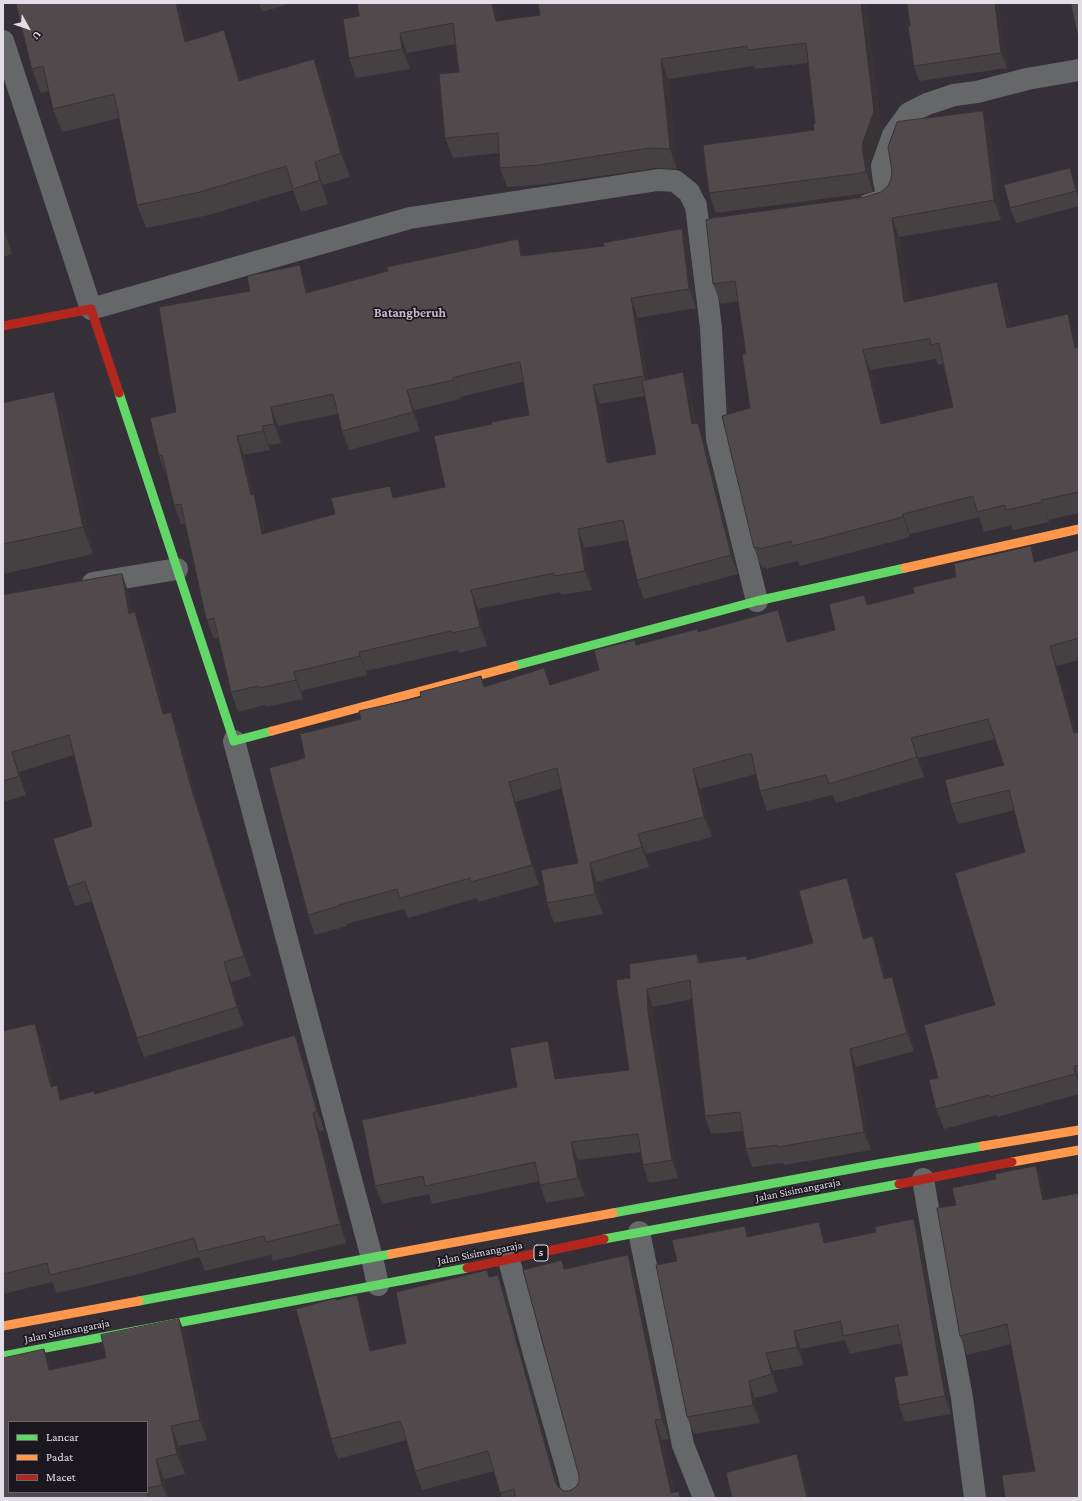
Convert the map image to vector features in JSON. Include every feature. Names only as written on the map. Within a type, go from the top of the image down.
[{"type":"main road","points":[[3,326],[92,309],[176,569],[234,741],[757,600],[1079,529]]},
{"type":"main road","name":"Jalan Sisimangaraja","points":[[3,1326],[872,1164],[1079,1130]]},
{"type":"main road","name":"Jalan Sisimangaraja","points":[[3,1356],[509,1260],[639,1232],[1079,1150]]},
{"type":"street","points":[[3,41],[92,309],[410,218],[658,180],[675,181],[688,192],[707,227],[717,439],[757,600]]},
{"type":"street","points":[[847,208],[871,205],[884,200],[888,194],[882,166],[893,135],[909,113],[927,104],[954,96],[977,92],[1027,79],[1079,70]]},
{"type":"street","points":[[72,586],[176,569]]},
{"type":"street","points":[[234,741],[378,1285]]},
{"type":"street","points":[[923,1179],[962,1398],[967,1446],[975,1498]]},
{"type":"street","points":[[639,1232],[682,1445],[704,1498]]},
{"type":"street","points":[[509,1260],[574,1498]]},
{"type":"building","points":[[16,3],[176,3],[185,42],[224,30],[239,81],[314,59],[341,153],[315,162],[320,180],[293,189],[286,166],[200,192],[137,205],[114,94],[53,109],[43,66],[32,69]]},
{"type":"building","points":[[357,3],[492,3],[496,21],[540,15],[538,3],[861,3],[874,111],[862,148],[866,171],[861,173],[709,193],[703,145],[814,130],[813,124],[815,124],[806,43],[748,50],[747,46],[661,59],[670,149],[649,148],[539,165],[500,168],[498,133],[445,138],[439,74],[459,72],[453,23],[400,33],[402,49],[349,58],[343,19],[359,16]]},
{"type":"building","points":[[907,3],[995,3],[1001,53],[914,66],[908,26],[910,26]]},
{"type":"building","points":[[1071,3],[1079,3],[1079,42]]},
{"type":"building","points":[[983,111],[994,200],[892,218],[904,302],[997,282],[1007,328],[1068,314],[1075,348],[1079,347],[1079,492],[1041,500],[1042,502],[1006,510],[1005,505],[977,512],[973,496],[903,514],[903,517],[793,546],[791,541],[759,549],[758,547],[754,548],[722,416],[750,408],[742,354],[746,354],[735,281],[713,284],[706,220],[865,197],[881,192],[888,186],[891,179],[892,171],[888,147],[897,122]],"holes":[[[930,339],[931,345],[939,343],[953,407],[881,424],[863,350]]]},
{"type":"building","points":[[1070,168],[1076,191],[1010,208],[1004,185]]},
{"type":"building","points":[[682,229],[689,289],[631,298],[644,376],[593,385],[607,463],[656,454],[642,381],[683,372],[692,424],[698,423],[731,555],[637,580],[623,520],[578,529],[585,571],[554,576],[554,573],[471,590],[480,627],[452,633],[451,631],[359,652],[360,656],[294,672],[296,680],[231,692],[214,618],[207,620],[206,618],[181,504],[174,505],[162,455],[159,456],[150,418],[176,412],[159,307],[250,291],[247,276],[300,265],[306,293],[388,271],[387,267],[518,239],[521,256],[604,246],[603,243]],"holes":[[[520,362],[529,415],[491,422],[492,424],[434,436],[445,487],[393,498],[390,486],[331,498],[335,514],[262,534],[254,494],[251,495],[237,436],[263,431],[262,426],[274,424],[271,407],[333,394],[342,431],[413,412],[407,390],[454,380],[453,378]]]},
{"type":"building","points":[[54,392],[83,527],[3,544],[3,403]]},
{"type":"building","points":[[1031,546],[1034,562],[1079,550],[1079,638],[1050,646],[1074,733],[1079,732],[1079,1065],[1074,1066],[1075,1074],[990,1097],[989,1095],[936,1109],[929,1080],[938,1078],[924,1025],[995,1005],[955,873],[1025,852],[1009,790],[951,804],[945,780],[1004,765],[988,719],[911,738],[917,757],[829,784],[826,775],[760,791],[751,753],[693,769],[704,817],[638,834],[642,847],[590,863],[595,894],[547,903],[541,870],[578,863],[557,768],[509,782],[532,865],[471,882],[470,878],[400,898],[397,889],[308,915],[269,768],[305,758],[300,734],[361,719],[359,711],[421,697],[420,692],[481,676],[484,687],[544,668],[550,685],[599,670],[594,650],[635,640],[636,645],[697,629],[698,632],[778,610],[787,642],[835,630],[829,604],[864,595],[867,605],[914,593],[913,587],[956,577],[954,564]]},
{"type":"building","points":[[122,574],[129,614],[135,612],[163,714],[171,712],[190,784],[244,956],[224,962],[237,1007],[137,1038],[85,881],[68,887],[53,839],[92,826],[69,735],[12,752],[19,776],[3,781],[3,595]]},
{"type":"building","points":[[847,878],[863,939],[873,936],[884,979],[892,977],[907,1033],[850,1049],[864,1132],[778,1147],[777,1145],[746,1149],[740,1112],[705,1116],[690,980],[647,989],[648,1013],[672,1160],[643,1165],[638,1134],[571,1142],[578,1178],[540,1185],[535,1162],[425,1186],[423,1176],[375,1186],[362,1120],[517,1087],[510,1048],[548,1041],[555,1079],[629,1070],[616,980],[630,978],[629,964],[697,954],[698,963],[747,956],[747,960],[813,943],[799,891]]},
{"type":"building","points":[[35,1024],[51,1087],[57,1085],[60,1100],[94,1091],[95,1094],[295,1035],[317,1111],[313,1113],[340,1224],[266,1242],[264,1236],[198,1252],[194,1238],[50,1275],[47,1263],[3,1274],[3,1031]]},
{"type":"building","points":[[1036,1166],[1043,1200],[1079,1193],[1079,1498],[1005,1498],[1002,1475],[1035,1471],[1007,1324],[960,1336],[937,1208],[956,1205],[952,1188],[996,1179],[995,1174]]},
{"type":"building","points":[[914,1219],[945,1396],[899,1405],[894,1377],[908,1375],[898,1325],[843,1336],[841,1321],[794,1331],[797,1347],[766,1353],[772,1374],[749,1381],[753,1405],[687,1417],[656,1265],[677,1261],[672,1240],[745,1226],[747,1237],[819,1222],[824,1243],[876,1232],[875,1227]]},
{"type":"building","points":[[628,1255],[662,1419],[655,1420],[671,1493],[679,1491],[680,1498],[516,1498],[514,1489],[500,1493],[488,1451],[415,1471],[400,1421],[331,1439],[296,1309],[335,1298],[336,1300],[357,1295],[370,1351],[406,1343],[396,1292],[487,1270],[489,1277],[498,1275],[555,1481],[558,1487],[564,1491],[569,1491],[576,1487],[579,1482],[579,1476],[523,1270],[562,1260],[564,1269]]},
{"type":"building","points":[[179,1319],[200,1420],[171,1426],[177,1454],[156,1459],[162,1485],[148,1488],[148,1421],[8,1421],[8,1493],[147,1493],[148,1498],[3,1498],[3,1358],[44,1349],[49,1370],[106,1358],[101,1335]]},
{"type":"building","points":[[797,1454],[807,1498],[732,1498],[726,1473]]},
{"type":"traffic: fast","points":[[119,393],[234,741],[272,731]]},
{"type":"traffic: fast","points":[[514,666],[757,601],[905,568]]},
{"type":"traffic: fast","points":[[613,1213],[983,1146]]},
{"type":"traffic: fast","points":[[604,1239],[899,1184]]},
{"type":"traffic: fast","points":[[139,1301],[391,1254]]},
{"type":"traffic: fast","points":[[3,1356],[467,1268]]},
{"type":"traffic: slow","points":[[905,568],[1079,529]]},
{"type":"traffic: slow","points":[[272,731],[514,666]]},
{"type":"traffic: slow","points":[[983,1146],[1079,1130]]},
{"type":"traffic: slow","points":[[1012,1162],[1079,1150]]},
{"type":"traffic: slow","points":[[391,1254],[613,1213]]},
{"type":"traffic: slow","points":[[3,1326],[139,1301]]},
{"type":"traffic: jam","points":[[3,326],[91,309],[119,393]]},
{"type":"traffic: jam","points":[[899,1184],[1012,1162]]},
{"type":"traffic: jam","points":[[467,1268],[604,1239]]},
{"type":"district","name":"Batangberuh","points":[[410,313]]}]
